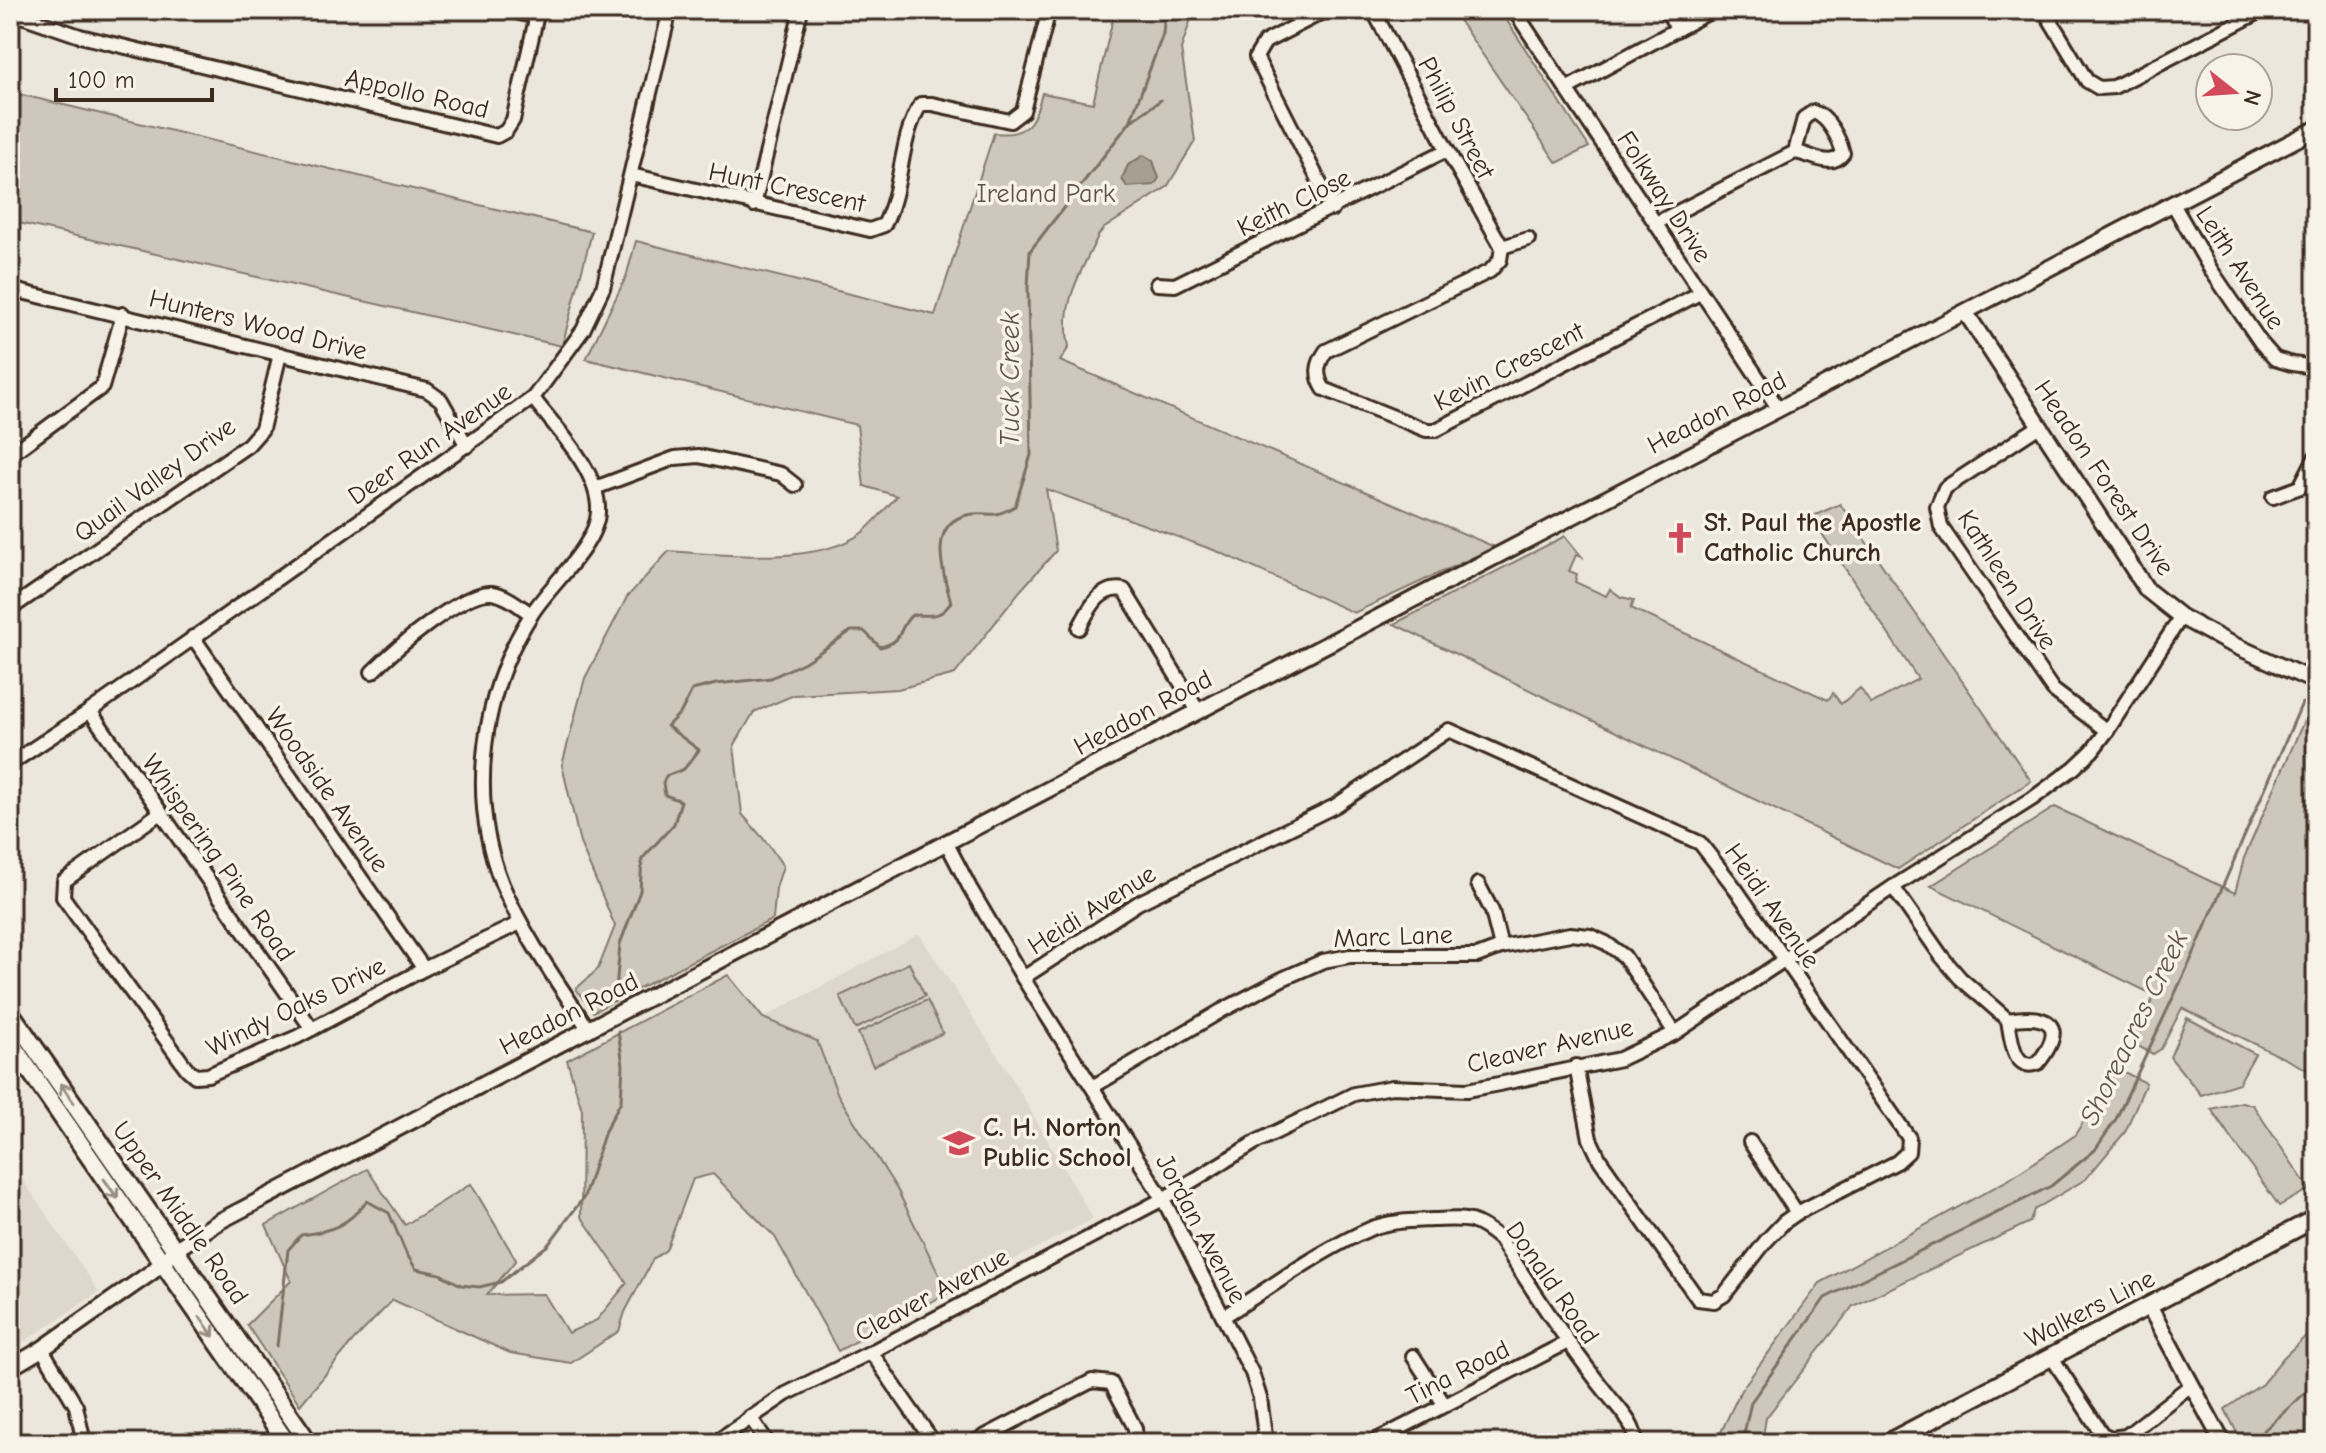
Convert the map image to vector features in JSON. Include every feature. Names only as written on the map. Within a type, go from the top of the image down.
[{"type":"main road","name":"Upper Middle Road","points":[[10,1012],[309,1443]]},
{"type":"main road","name":"Upper Middle Road","points":[[10,1042],[287,1443]]},
{"type":"main road","name":"Walkers Line","points":[[1887,1443],[2316,1218]]},
{"type":"street","points":[[507,10],[538,14]]},
{"type":"street","name":"Deer Run Avenue","points":[[10,764],[90,711],[533,398],[583,330],[603,288],[670,10]]},
{"type":"street","points":[[754,205],[801,10]]},
{"type":"street","name":"Hunt Crescent","points":[[631,175],[870,230],[884,225],[892,210],[910,121],[921,104],[1010,121],[1023,111],[1029,96],[1049,10]]},
{"type":"street","points":[[1327,10],[1265,42],[1256,57],[1333,209]]},
{"type":"street","name":"Philip Street","points":[[1373,10],[1502,247]]},
{"type":"street","name":"Folkway Drive","points":[[1514,10],[1778,408]]},
{"type":"street","points":[[1666,10],[1678,29]]},
{"type":"street","points":[[1566,89],[1713,10]]},
{"type":"street","points":[[2044,10],[2087,81],[2099,88],[2114,87],[2263,10]]},
{"type":"street","name":"Appollo Road","points":[[10,12],[80,36],[497,136],[506,131],[513,120],[538,14]]},
{"type":"street","points":[[1656,223],[1795,152],[1832,162],[1843,153],[1825,118],[1813,112],[1804,118],[1795,152]]},
{"type":"street","name":"Headon Road","points":[[10,1368],[42,1349],[162,1263],[176,1249],[220,1221],[2316,129]]},
{"type":"street","name":"Keith Close","points":[[1157,284],[1175,285],[1447,150]]},
{"type":"street","name":"Leith Avenue","points":[[2173,204],[2211,270],[2275,359],[2316,367]]},
{"type":"street","points":[[1502,247],[1528,239]]},
{"type":"street","name":"Kevin Crescent","points":[[1502,247],[1500,260],[1490,271],[1326,351],[1319,361],[1318,379],[1324,389],[1426,430],[1436,430],[1700,293]]},
{"type":"street","name":"Hunters Wood Drive","points":[[10,289],[427,390],[441,400],[467,446]]},
{"type":"street","name":"Headon Forest Drive","points":[[1966,313],[2147,590],[2181,617],[2316,682]]},
{"type":"street","points":[[10,455],[102,387],[123,314]]},
{"type":"street","name":"Quail Valley Drive","points":[[10,609],[248,445],[262,429],[280,354]]},
{"type":"street","points":[[533,398],[588,471],[595,488],[598,513],[587,543],[531,614],[500,679],[489,721],[483,806],[501,881],[520,923],[589,1030]]},
{"type":"street","name":"Kathleen Drive","points":[[2038,427],[1945,488],[1937,507],[1941,527],[2053,690],[2107,731]]},
{"type":"street","points":[[595,488],[675,458],[699,456],[781,474],[795,485]]},
{"type":"street","points":[[2273,497],[2300,487],[2316,456]]},
{"type":"street","points":[[1079,628],[1100,596],[1113,589],[1124,590],[1198,711]]},
{"type":"street","points":[[372,672],[430,622],[478,595],[490,593],[506,597],[531,614]]},
{"type":"street","name":"Cleaver Avenue","points":[[714,1443],[786,1394],[1163,1199],[1256,1142],[1354,1094],[1392,1087],[1467,1090],[1620,1059],[1675,1033],[1783,959],[2051,786],[2092,751],[2181,617]]},
{"type":"street","name":"Woodside Avenue","points":[[193,637],[424,969]]},
{"type":"street","name":"Whispering Pine Road","points":[[90,711],[312,1029]]},
{"type":"street","name":"Heidi Avenue","points":[[1023,978],[1138,903],[1335,806],[1449,730],[1700,843],[1735,888],[1909,1138],[1908,1152],[1897,1162],[1797,1213],[1766,1241],[1724,1295],[1714,1301],[1698,1299],[1600,1160],[1590,1139],[1576,1066]]},
{"type":"street","name":"Windy Oaks Drive","points":[[160,813],[64,881],[63,897],[195,1076],[208,1075],[312,1029],[424,969],[520,923]]},
{"type":"street","name":"Jordan Avenue","points":[[946,842],[1023,978],[1163,1199],[1252,1373],[1260,1398],[1266,1443]]},
{"type":"street","points":[[1478,884],[1492,911],[1501,947]]},
{"type":"street","points":[[1893,887],[1960,978],[2008,1020],[2016,1057],[2030,1066],[2038,1063],[2052,1038],[2047,1022],[2039,1017],[2008,1020]]},
{"type":"street","name":"Marc Lane","points":[[1094,1086],[1221,1011],[1323,961],[1350,956],[1477,956],[1501,947],[1570,934],[1590,936],[1624,956],[1675,1033]]},
{"type":"street","points":[[1750,1142],[1797,1213]]},
{"type":"street","name":"Donald Road","points":[[1224,1316],[1322,1255],[1373,1228],[1401,1221],[1468,1219],[1486,1227],[1500,1239],[1566,1343],[1628,1420],[1636,1436],[1635,1443]]},
{"type":"street","points":[[2149,1306],[2223,1443]]},
{"type":"street","name":"Tina Road","points":[[1371,1443],[1566,1343]]},
{"type":"street","points":[[42,1349],[76,1406],[84,1443]]},
{"type":"street","points":[[871,1352],[934,1443]]},
{"type":"street","points":[[1413,1356],[1444,1404]]},
{"type":"street","points":[[2051,1356],[2102,1434],[2111,1438],[2126,1436],[2191,1385]]},
{"type":"street","points":[[972,1443],[1092,1381],[1111,1383],[1135,1428],[1136,1443]]},
{"type":"street","points":[[750,1417],[768,1443]]},
{"type":"shaded area","points":[[1144,155],[1153,161],[1159,178],[1154,185],[1127,187],[1122,179],[1128,165]]},
{"type":"shaded area","name":"C. H. Norton Public School","points":[[919,934],[1007,1070],[1093,1219],[948,1293],[898,1191],[838,1095],[818,1041],[763,1018]]},
{"type":"shaded area","points":[[22,1179],[99,1292],[10,1351],[10,1188]]},
{"type":"green space","name":"Ireland Park","points":[[1115,10],[1194,10],[1181,49],[1195,141],[1167,187],[1103,229],[1098,236],[1073,289],[1067,316],[1069,347],[1060,361],[1495,547],[1354,613],[1219,552],[1046,489],[1056,551],[1020,591],[955,674],[898,689],[794,695],[754,712],[734,746],[742,814],[783,866],[776,888],[773,919],[593,1012],[576,989],[598,969],[615,926],[580,843],[562,765],[585,678],[627,597],[669,551],[769,556],[822,550],[844,543],[863,532],[897,496],[864,486],[857,425],[586,359],[626,277],[636,241],[935,315],[994,133],[1015,133],[1028,125],[1042,93],[1093,103]]},
{"type":"green space","points":[[1452,10],[1500,10],[1589,147],[1557,163]]},
{"type":"green space","points":[[10,92],[592,232],[562,346],[10,221]]},
{"type":"green space","points":[[1840,504],[2031,781],[1898,869],[1394,624],[1565,536],[1582,557],[1576,555],[1569,571],[1577,574],[1575,582],[1606,596],[1610,589],[1621,597],[1634,600],[1631,608],[1828,700],[1833,693],[1841,704],[1860,688],[1871,704],[1918,679],[1811,517]]},
{"type":"green space","points":[[2313,700],[2316,701],[2316,1074],[2182,1008],[2161,1049],[2153,1054],[2136,1045],[2134,1026],[2142,1007],[2149,1008],[2154,995],[1931,886],[2055,807],[2235,893],[2244,858]]},
{"type":"green space","points":[[909,963],[925,996],[855,1029],[840,996]]},
{"type":"green space","points":[[728,975],[763,1018],[817,1041],[838,1095],[898,1191],[948,1293],[838,1351],[775,1237],[713,1174],[693,1179],[666,1250],[653,1259],[625,1312],[619,1331],[571,1363],[510,1353],[393,1300],[354,1340],[300,1405],[247,1325],[291,1281],[266,1225],[367,1169],[405,1225],[471,1184],[516,1260],[487,1295],[544,1294],[568,1333],[597,1320],[627,1283],[581,1216],[582,1110],[567,1060]]},
{"type":"green space","points":[[927,1000],[943,1033],[873,1066],[858,1033]]},
{"type":"green space","points":[[2187,1018],[2255,1054],[2239,1083],[2201,1095],[2170,1057]]},
{"type":"green space","points":[[2118,1069],[2146,1083],[2125,1132],[2086,1179],[2034,1210],[2030,1222],[1853,1306],[1766,1418],[1762,1443],[1721,1443],[1721,1432],[1741,1390],[1820,1283],[2008,1180],[2074,1136]]},
{"type":"green space","points":[[2242,1102],[2253,1105],[2309,1189],[2279,1206],[2211,1109]]},
{"type":"green space","points":[[2316,1326],[2316,1435],[2306,1443],[2242,1443],[2225,1409],[2262,1384]]},
{"type":"waterway","name":"Tuck Creek","points":[[615,1001],[620,944],[640,891],[642,859],[674,824],[681,801],[665,795],[663,783],[666,776],[684,769],[699,750],[667,726],[681,712],[692,690],[771,678],[805,662],[851,631],[864,631],[880,647],[888,645],[897,638],[912,615],[939,614],[951,602],[941,552],[946,529],[954,520],[967,515],[995,514],[1015,506],[1031,455],[1030,251],[1130,122],[1163,34],[1165,10]]},
{"type":"waterway","name":"Tuck Creek","points":[[1131,121],[1161,100]]},
{"type":"waterway","name":"Shoreacres Creek","points":[[1742,1443],[1751,1402],[1825,1298],[2051,1186],[2095,1150],[2116,1119],[2194,953],[2302,703]]},
{"type":"waterway","name":"Tuck Creek","points":[[277,1346],[288,1250],[301,1235],[322,1232],[346,1222],[367,1201],[389,1213],[416,1269],[440,1274],[461,1285],[479,1287],[501,1282],[548,1245],[584,1197],[605,1131],[621,1101],[623,1065],[618,1031]]},
{"type":"waterway","name":"Shoreacres Creek","points":[[2250,1443],[2316,1383]]},
{"type":"place","name":"St. Paul the Apostle Catholic Church","points":[[1680,538]]},
{"type":"place","name":"C. H. Norton Public School","points":[[959,1143]]}]
